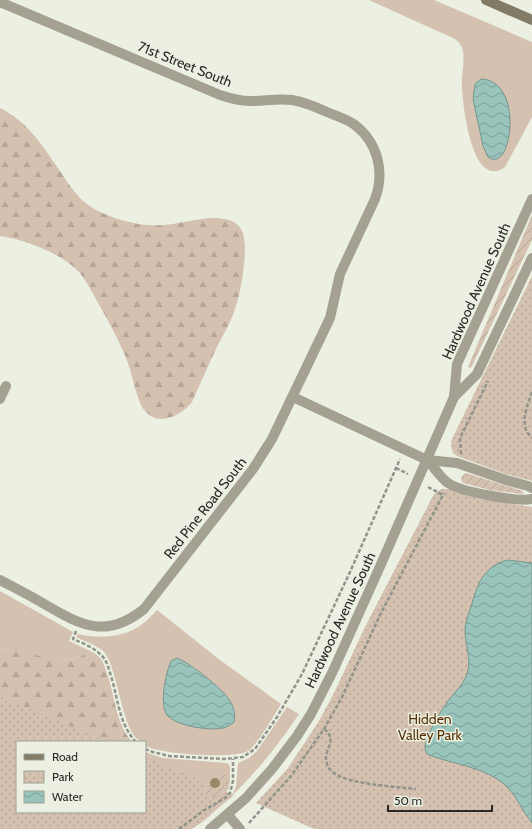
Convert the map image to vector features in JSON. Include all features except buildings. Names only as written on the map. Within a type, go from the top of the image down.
[{"type":"main road","points":[[486,0],[532,20]]},
{"type":"street","name":"71st Street South","points":[[0,2],[220,95],[243,100],[286,100],[310,105],[344,119],[355,126],[368,139],[376,153]]},
{"type":"street","name":"Red Pine Road South","points":[[0,580],[66,617],[90,627],[102,627],[124,622],[137,615],[149,603],[253,469],[272,439],[330,318],[340,274],[377,194],[380,176],[376,153]]},
{"type":"street","name":"Hardwood Avenue South","points":[[210,829],[246,798],[272,769],[297,736],[311,714],[336,664],[427,460],[454,397],[457,364],[532,199]]},
{"type":"street","name":"Hardwood Avenue South","points":[[454,397],[477,374],[532,258]]},
{"type":"street","points":[[0,399],[6,386]]},
{"type":"street","points":[[293,397],[427,460],[457,463],[532,488]]},
{"type":"street","points":[[427,460],[448,483],[466,490],[525,500],[532,499]]},
{"type":"street","points":[[228,815],[240,829]]},
{"type":"path","points":[[532,392],[526,410],[524,423],[526,431],[532,438]]},
{"type":"path","points":[[146,749],[170,756],[233,759],[243,757],[255,749],[285,704],[302,674],[396,468]]},
{"type":"path","points":[[254,818],[291,776],[324,729],[342,697],[381,612],[443,495]]},
{"type":"path","points":[[73,639],[98,651],[104,658],[113,680],[122,718],[126,728],[135,741]]},
{"type":"path","points":[[324,729],[329,734],[331,739],[326,761],[329,769],[335,774],[372,784],[416,789]]},
{"type":"path","points":[[179,829],[203,811],[225,798],[230,793],[233,781],[233,759]]},
{"type":"green space","points":[[369,0],[434,0],[532,42],[532,117],[505,167],[494,171],[484,167],[477,157],[467,127],[464,111],[462,83],[463,49],[459,43],[455,39]]},
{"type":"green space","points":[[0,108],[10,113],[34,135],[75,193],[96,210],[120,220],[137,224],[169,224],[208,218],[218,218],[236,223],[241,229],[244,236],[245,256],[240,292],[237,302],[229,324],[192,402],[182,412],[170,418],[163,419],[151,416],[142,407],[128,363],[119,342],[91,290],[79,272],[72,265],[42,248],[0,236]]},
{"type":"green space","points":[[532,215],[532,240],[471,368],[468,367]]},
{"type":"green space","points":[[532,276],[532,481],[506,474],[457,456],[452,451],[451,444],[452,439]]},
{"type":"green space","points":[[466,473],[523,491],[523,494],[490,490],[463,483],[461,480],[462,476]]},
{"type":"green space","name":"Hidden Valley Park","points":[[442,489],[449,489],[476,498],[532,507],[532,829],[314,829],[256,803],[288,768],[319,721],[365,627],[433,496],[436,492]]},
{"type":"green space","points":[[0,591],[73,632],[69,641],[88,650],[80,657],[70,660],[58,660],[46,659],[0,649]]},
{"type":"green space","points":[[157,610],[220,660],[281,704],[261,736],[248,751],[231,755],[220,755],[160,751],[146,746],[146,741],[137,739],[126,718],[109,660],[104,652],[94,645],[76,637],[78,634],[94,637],[118,635],[134,629],[147,620]]},
{"type":"green space","points":[[0,649],[25,652],[58,660],[74,659],[82,656],[88,650],[98,656],[104,664],[120,720],[131,741],[16,741],[16,813],[0,829]]},
{"type":"green space","points":[[0,697],[107,741],[16,741],[16,813],[146,813],[146,757],[234,795],[192,829],[0,829]]},
{"type":"green space","points":[[287,707],[299,714],[271,753],[232,795],[236,786],[238,763],[249,758],[257,751]]},
{"type":"green space","points":[[146,752],[163,758],[227,763],[230,766],[229,786],[227,792],[229,784],[221,776],[221,785],[219,788],[203,789],[146,812]]},
{"type":"green space","points":[[222,774],[225,774],[229,780],[227,791],[218,797],[208,795],[203,790],[205,787],[216,789],[220,787]]},
{"type":"green space","points":[[230,797],[201,823],[189,829],[184,829]]},
{"type":"water","points":[[481,79],[495,83],[504,94],[509,109],[510,126],[508,141],[503,153],[496,159],[488,157],[483,146],[473,99],[475,84]]},
{"type":"water","points":[[508,560],[532,563],[532,823],[511,791],[491,775],[429,755],[426,753],[425,749],[427,738],[436,719],[448,700],[463,682],[467,674],[469,663],[465,631],[467,619],[479,584],[482,578],[493,567]]},
{"type":"water","points":[[177,658],[190,665],[221,690],[230,701],[234,709],[234,722],[223,728],[210,729],[185,725],[171,719],[167,715],[163,696],[165,680],[171,661]]}]
